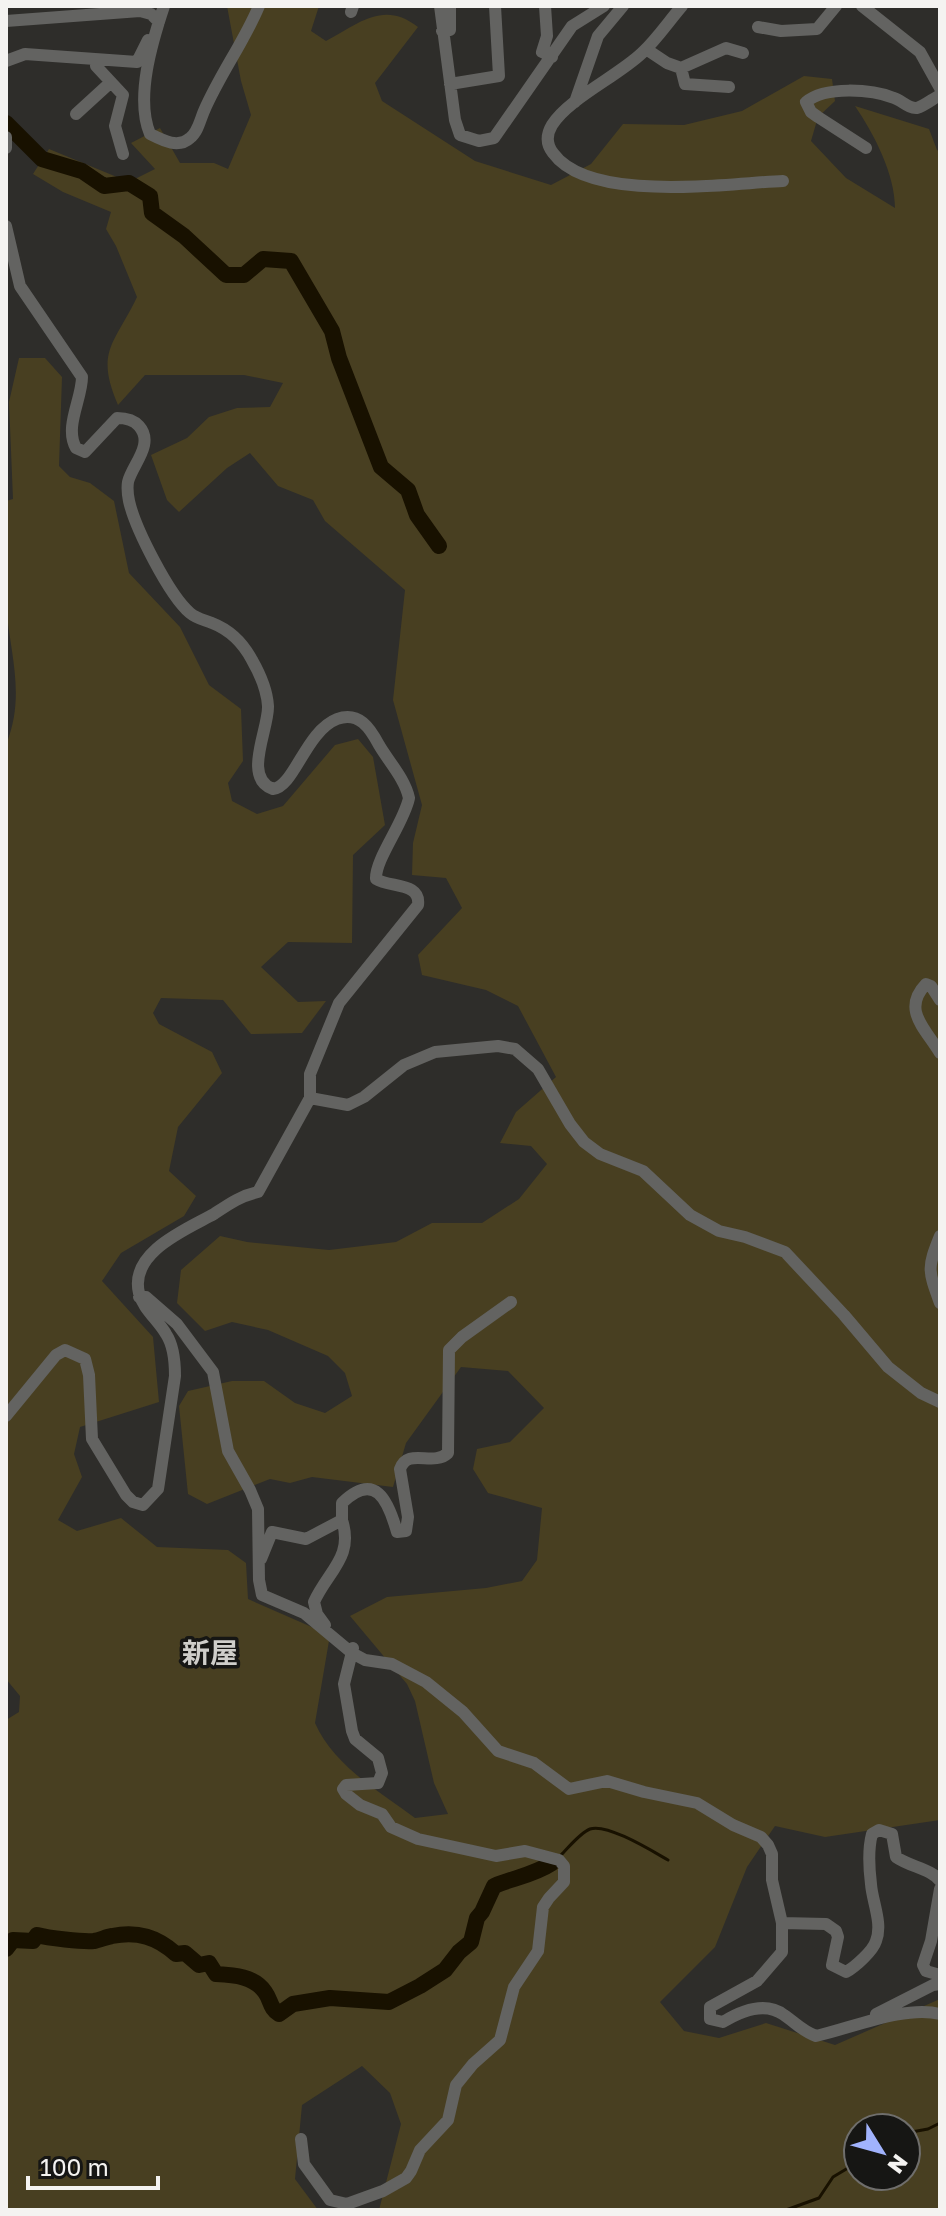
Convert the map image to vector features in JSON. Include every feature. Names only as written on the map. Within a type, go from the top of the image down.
[{"type":"street","points":[[164,6],[153,37],[144,117],[150,134],[168,143],[189,140],[196,130],[215,84],[259,6]]},
{"type":"street","points":[[440,6],[455,120],[460,135],[479,141],[494,138],[572,26],[604,6]]},
{"type":"street","points":[[442,31],[450,30],[450,6]]},
{"type":"street","points":[[450,84],[499,76],[495,6]]},
{"type":"street","points":[[545,6],[547,36],[542,52],[552,57]]},
{"type":"street","points":[[575,102],[598,36],[623,6]]},
{"type":"street","points":[[682,6],[646,49],[575,102],[553,123],[547,135],[549,147],[557,159],[578,172],[620,184],[698,188],[783,181]]},
{"type":"street","points":[[758,27],[781,31],[817,29],[836,6]]},
{"type":"street","points":[[862,6],[920,52],[940,88]]},
{"type":"street","points":[[6,21],[140,11],[151,14],[159,22]]},
{"type":"street","points":[[6,61],[25,54],[137,62],[149,37],[153,37]]},
{"type":"street","points":[[646,49],[681,68],[726,48],[743,53]]},
{"type":"street","points":[[97,60],[96,66],[123,95],[115,126],[123,154]]},
{"type":"street","points":[[681,68],[685,84],[729,87]]},
{"type":"street","points":[[76,114],[111,82]]},
{"type":"street","points":[[866,148],[811,112],[806,102],[815,94],[844,90],[892,97],[918,108],[940,95]]},
{"type":"street","points":[[6,137],[6,148]]},
{"type":"street","points":[[6,226],[20,286],[82,377],[72,433],[76,448],[85,452],[117,418],[130,419],[138,424],[145,440],[128,482],[132,514],[158,567],[188,611],[235,636],[251,658],[265,689],[267,720],[257,762],[263,784],[278,789],[325,725],[344,717],[353,717],[367,725],[407,792],[407,808],[376,873],[380,882],[406,887],[417,893],[418,905],[339,1003],[310,1074],[310,1098],[258,1192],[242,1195],[159,1246],[142,1269],[139,1297],[168,1336],[175,1360],[158,1489],[147,1502],[138,1504],[126,1495],[92,1439],[89,1375],[85,1359],[65,1350],[56,1355],[6,1416]]},
{"type":"street","points":[[940,1000],[931,986],[926,984],[914,1005],[917,1018],[940,1053]]},
{"type":"street","points":[[310,1098],[348,1105],[364,1097],[404,1065],[435,1052],[498,1046],[515,1049],[538,1069],[584,1142],[600,1154],[643,1171],[690,1215],[719,1231],[785,1252],[888,1367],[921,1393],[940,1402]]},
{"type":"street","points":[[940,1236],[929,1264],[940,1303]]},
{"type":"street","points":[[139,1297],[146,1297],[177,1324],[213,1372],[228,1451],[258,1509],[262,1595],[304,1613],[352,1653],[372,1663],[392,1664],[426,1682],[463,1712],[498,1751],[534,1763],[569,1789],[607,1781],[625,1785],[697,1803],[733,1825],[761,1837],[772,1854],[772,1880],[782,1923],[782,1952],[757,1981],[710,2007],[710,2019],[723,2022],[739,2013],[766,2007],[783,2014],[802,2031],[816,2036],[872,2020],[926,2010],[940,2014]]},
{"type":"street","points":[[301,2139],[304,2164],[335,2203],[347,2204],[383,2191],[406,2178],[420,2150],[448,2120],[456,2085],[473,2064],[500,2040],[514,1987],[538,1951],[543,1907],[564,1882],[564,1866],[559,1860],[525,1851],[496,1856],[418,1839],[391,1827],[382,1814],[360,1805],[346,1794],[343,1789],[346,1785],[378,1783],[382,1773],[378,1758],[355,1739],[352,1731],[344,1684],[354,1646],[324,1624],[314,1602],[344,1555],[347,1535],[342,1520],[342,1503],[353,1493],[369,1488],[386,1500],[397,1532],[406,1531],[408,1517],[400,1469],[402,1463],[410,1457],[436,1459],[448,1453],[449,1350],[511,1302]]},
{"type":"street","points":[[260,1562],[272,1532],[306,1539],[342,1520]]},
{"type":"street","points":[[782,1923],[826,1924],[831,1927],[838,1937],[832,1965],[846,1972],[852,1969],[876,1941],[870,1850],[872,1834],[879,1830],[892,1834],[899,1860],[916,1869],[934,1873],[940,1881]]},
{"type":"street","points":[[940,1889],[931,1941],[923,1965],[926,1971],[940,1975]]},
{"type":"street","points":[[872,2020],[876,2014],[940,1984]]},
{"type":"shaded area","points":[[227,6],[319,6],[311,31],[326,41],[361,22],[383,15],[406,19],[418,27],[375,83],[382,101],[475,161],[551,185],[591,164],[623,124],[684,125],[742,111],[804,76],[832,79],[835,101],[818,117],[811,141],[846,178],[895,208],[882,155],[855,106],[929,129],[940,152],[940,1820],[825,1837],[775,1826],[747,1867],[715,1947],[660,2002],[684,2031],[719,2038],[766,2023],[835,2045],[940,1999],[940,2210],[379,2210],[401,2124],[390,2093],[362,2066],[302,2105],[295,2179],[318,2210],[6,2210],[6,1720],[19,1712],[20,1696],[6,1679],[6,745],[12,727],[16,692],[5,566],[6,501],[13,499],[9,402],[19,358],[45,358],[62,377],[59,466],[70,477],[90,483],[114,501],[129,573],[180,627],[209,685],[241,709],[243,761],[228,783],[232,801],[257,814],[283,806],[335,745],[358,739],[373,757],[385,825],[353,855],[352,943],[288,942],[261,967],[298,1002],[326,1001],[302,1033],[251,1034],[223,1000],[161,998],[153,1013],[159,1024],[212,1052],[222,1073],[178,1127],[169,1171],[196,1196],[184,1216],[121,1253],[102,1281],[153,1337],[159,1402],[80,1427],[74,1454],[82,1477],[58,1520],[77,1531],[121,1518],[157,1547],[228,1550],[246,1563],[248,1599],[330,1635],[315,1723],[323,1738],[345,1765],[415,1818],[448,1814],[434,1783],[415,1701],[407,1684],[350,1616],[387,1597],[486,1588],[522,1581],[537,1560],[542,1508],[488,1493],[473,1469],[477,1449],[510,1442],[544,1408],[508,1371],[461,1367],[406,1443],[393,1487],[312,1477],[290,1483],[270,1479],[207,1504],[188,1494],[179,1406],[188,1391],[232,1381],[264,1381],[295,1403],[325,1413],[352,1396],[345,1373],[328,1356],[268,1330],[232,1322],[205,1331],[177,1303],[181,1270],[220,1236],[247,1242],[329,1250],[396,1242],[432,1223],[482,1223],[519,1199],[547,1164],[531,1146],[500,1143],[516,1112],[556,1077],[518,1006],[486,990],[422,975],[418,955],[462,908],[446,878],[412,875],[413,843],[422,805],[393,700],[405,590],[325,521],[313,500],[278,486],[250,453],[227,468],[179,512],[167,500],[151,455],[187,438],[209,417],[237,408],[270,407],[283,383],[244,375],[145,375],[118,405],[111,387],[108,360],[115,338],[137,297],[106,229],[111,212],[63,192],[33,174],[49,149],[129,182],[155,169],[131,143],[160,128],[180,163],[214,163],[228,169],[251,115],[241,81]]},
{"type":"waterway","points":[[6,123],[42,159],[82,171],[104,186],[129,183],[150,196],[152,213],[184,236],[226,275],[244,275],[263,259],[291,261],[332,331],[339,358],[381,467],[408,490],[417,515],[439,546]]},
{"type":"waterway","points":[[561,1855],[582,1834],[598,1828],[629,1839],[668,1860]]},
{"type":"waterway","points":[[6,1949],[13,1940],[33,1941],[37,1935],[89,1941],[110,1936],[139,1935],[162,1943],[176,1954],[185,1953],[199,1965],[209,1963],[216,1974],[237,1976],[255,1983],[279,2014],[293,2004],[330,1998],[389,2002],[445,1970],[471,1942],[477,1918],[494,1886],[552,1863]]},
{"type":"waterway","points":[[922,2130],[940,2123]]},
{"type":"waterway","points":[[786,2210],[819,2198],[833,2177],[842,2172]]},
{"type":"district","name":"新屋","points":[[210,1652]]}]
